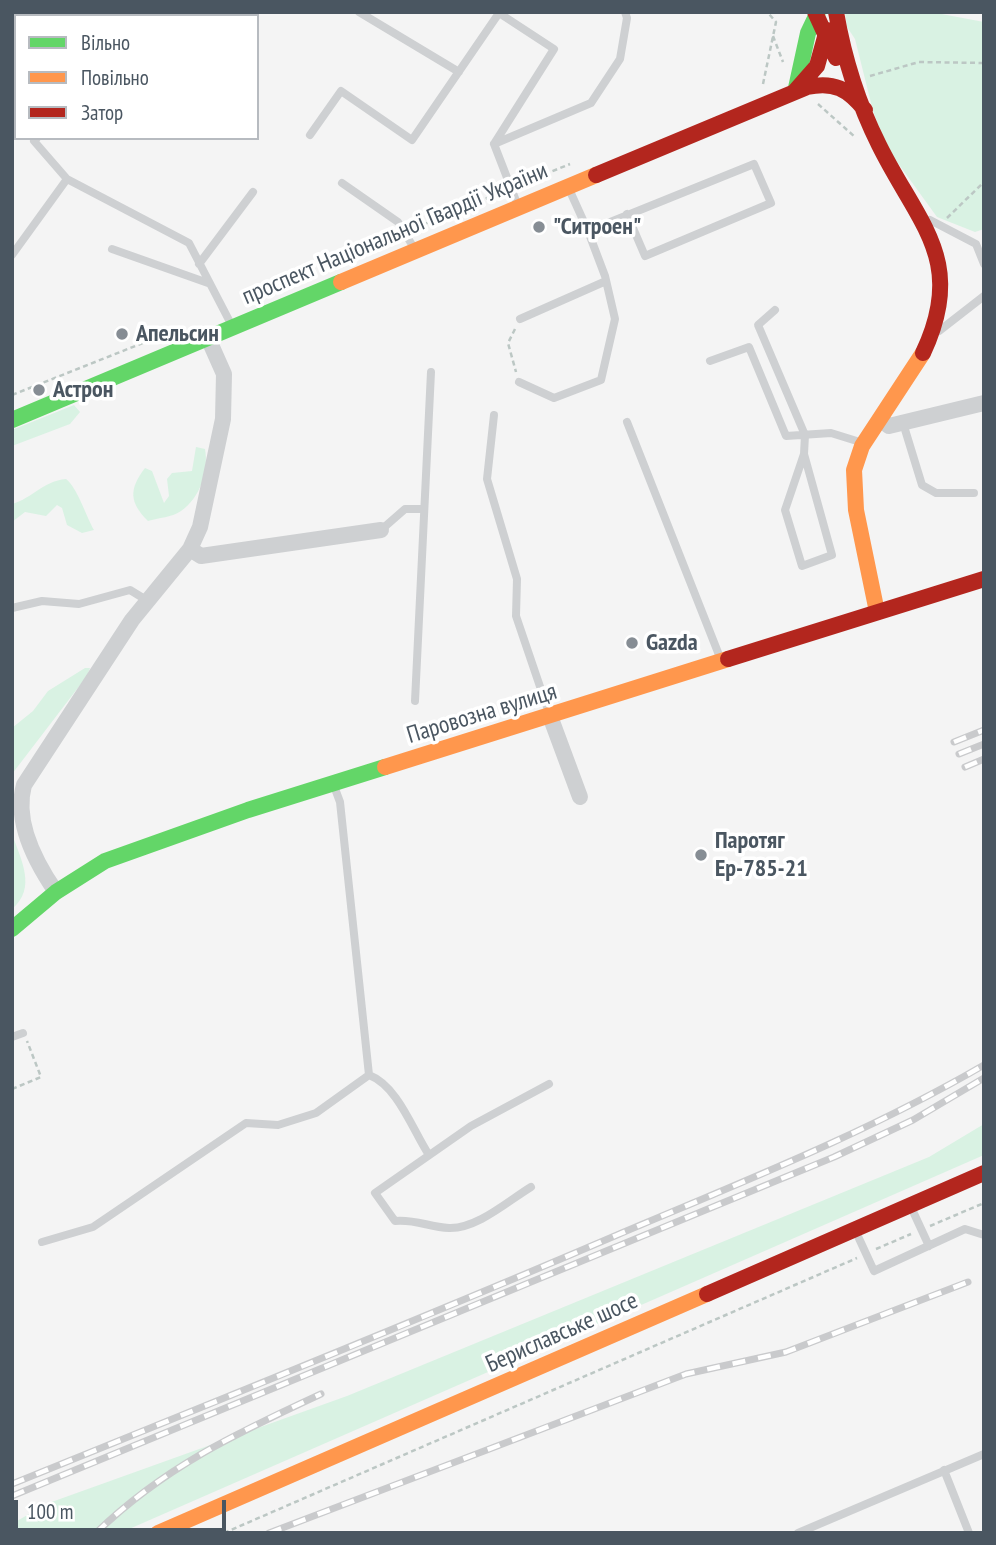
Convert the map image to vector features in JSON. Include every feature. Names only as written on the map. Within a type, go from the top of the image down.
[{"type":"main road","points":[[795,91],[817,66],[835,12]]},
{"type":"main road","points":[[835,12],[851,86],[865,110]]},
{"type":"main road","points":[[816,13],[825,37],[865,110],[877,143],[935,250],[942,282],[939,313],[931,337],[881,421],[863,443],[854,467],[856,502],[877,612]]},
{"type":"main road","points":[[795,91],[808,33],[816,13]]},
{"type":"main road","name":"проспект Національної Гвардії України","points":[[12,420],[795,91],[826,82],[851,86]]},
{"type":"main road","name":"Паровозна вулиця","points":[[12,929],[56,892],[105,861],[129,851],[984,579]]},
{"type":"main road","name":"Бериславське шосе","points":[[158,1533],[984,1173]]},
{"type":"street","points":[[56,892],[43,874],[22,818],[20,800],[24,785],[148,601],[190,549],[206,509],[223,419],[224,374],[208,338]]},
{"type":"street","points":[[881,421],[889,426],[984,403]]},
{"type":"street","points":[[190,549],[201,556],[382,530]]},
{"type":"street","points":[[550,716],[580,797]]},
{"type":"lane","points":[[359,12],[459,72]]},
{"type":"lane","points":[[494,144],[590,103],[620,59],[627,18],[625,12]]},
{"type":"lane","points":[[310,135],[341,91],[412,141],[499,13],[554,49],[494,144]]},
{"type":"lane","points":[[35,140],[67,179],[189,243],[232,327]]},
{"type":"lane","points":[[494,144],[518,207]]},
{"type":"lane","points":[[588,231],[627,214],[754,164],[771,203],[645,256],[627,214]]},
{"type":"lane","points":[[12,256],[67,179]]},
{"type":"lane","points":[[342,183],[398,222],[407,232],[415,251]]},
{"type":"lane","points":[[519,382],[554,398],[601,380],[615,318],[606,281],[568,186]]},
{"type":"lane","points":[[199,264],[253,192]]},
{"type":"lane","points":[[917,213],[976,244],[984,264]]},
{"type":"lane","points":[[112,250],[208,283]]},
{"type":"lane","points":[[520,319],[606,281]]},
{"type":"lane","points":[[931,337],[984,296]]},
{"type":"lane","points":[[775,310],[758,325],[805,435],[804,454],[785,510],[802,566],[832,555],[804,454]]},
{"type":"lane","points":[[709,361],[749,346],[786,436],[831,433],[863,443]]},
{"type":"lane","points":[[415,701],[431,372]]},
{"type":"lane","points":[[494,415],[487,479],[517,579],[516,617],[550,716]]},
{"type":"lane","points":[[627,422],[722,663]]},
{"type":"lane","points":[[903,423],[922,485],[936,494],[974,493]]},
{"type":"lane","points":[[382,530],[405,509],[424,509]]},
{"type":"lane","points":[[12,608],[42,601],[79,604],[131,590],[148,601]]},
{"type":"lane","points":[[333,784],[340,802],[369,1075]]},
{"type":"lane","points":[[12,1037],[23,1033]]},
{"type":"lane","points":[[369,1075],[377,1079],[398,1103],[429,1155]]},
{"type":"lane","points":[[42,1241],[93,1227],[246,1123],[278,1125],[316,1113],[369,1075]]},
{"type":"lane","points":[[531,1187],[472,1222],[452,1228],[433,1226],[414,1219],[395,1221],[375,1194],[471,1126],[549,1084]]},
{"type":"lane","points":[[910,1205],[929,1246]]},
{"type":"lane","points":[[855,1229],[874,1271],[965,1229],[984,1235]]},
{"type":"lane","points":[[798,1533],[984,1454]]},
{"type":"lane","points":[[944,1471],[970,1533]]},
{"type":"path","points":[[763,85],[776,22],[769,13]]},
{"type":"path","points":[[817,103],[851,86],[919,62],[984,63]]},
{"type":"path","points":[[310,273],[573,163]]},
{"type":"path","points":[[940,225],[984,183]]},
{"type":"path","points":[[519,382],[508,343],[520,319]]},
{"type":"path","points":[[12,394],[175,330]]},
{"type":"path","points":[[12,1089],[41,1077],[23,1033]]},
{"type":"path","points":[[224,1533],[984,1203]]},
{"type":"green space","points":[[845,12],[931,12],[984,22],[984,229],[975,232],[937,217],[887,148],[873,111],[855,39],[847,27]]},
{"type":"green space","points":[[74,405],[80,412],[70,424],[12,446],[12,430]]},
{"type":"green space","points":[[196,447],[205,449],[206,466],[202,483],[193,499],[178,513],[148,521],[137,508],[133,495],[136,482],[145,468],[152,471],[164,503],[169,496],[167,479],[172,473],[192,471]]},
{"type":"green space","points":[[66,479],[78,495],[94,530],[82,533],[67,525],[62,508],[57,505],[46,516],[25,512],[12,522],[12,504],[51,483]]},
{"type":"green space","points":[[85,668],[90,668],[87,676],[12,774],[12,728],[33,711],[48,691]]},
{"type":"green space","points":[[12,834],[23,864],[25,883],[20,901],[12,909]]},
{"type":"green space","points":[[984,1124],[984,1155],[120,1533],[12,1533],[12,1524],[46,1504],[347,1396],[929,1157]]},
{"type":"railway","points":[[954,742],[984,730]]},
{"type":"railway","points":[[959,754],[984,744]]},
{"type":"railway","points":[[965,767],[984,759]]},
{"type":"railway","points":[[12,1484],[391,1330],[757,1176],[895,1113],[984,1065]]},
{"type":"railway","points":[[12,1496],[834,1157],[913,1120],[984,1078]]},
{"type":"railway","points":[[269,1533],[686,1374],[786,1352],[968,1282]]},
{"type":"railway","points":[[96,1533],[148,1489],[202,1453],[321,1394]]},
{"type":"traffic: fast","points":[[796,88],[808,33],[818,12]]},
{"type":"traffic: fast","points":[[12,420],[341,282]]},
{"type":"traffic: fast","points":[[12,929],[56,892],[105,861],[248,810],[385,767]]},
{"type":"traffic: slow","points":[[341,282],[596,175]]},
{"type":"traffic: slow","points":[[877,612],[856,510],[854,470],[862,446],[923,353]]},
{"type":"traffic: slow","points":[[385,767],[728,659]]},
{"type":"traffic: slow","points":[[158,1533],[707,1294]]},
{"type":"traffic: jam","points":[[815,12],[836,58]]},
{"type":"traffic: jam","points":[[836,12],[858,97],[879,145],[922,221],[939,267],[940,292],[935,321],[923,353]]},
{"type":"traffic: jam","points":[[795,91],[817,66],[827,30]]},
{"type":"traffic: jam","points":[[596,175],[807,87],[825,85],[840,88],[865,110]]},
{"type":"traffic: jam","points":[[728,659],[984,579]]},
{"type":"traffic: jam","points":[[707,1294],[984,1173]]},
{"type":"place","name":"\"Ситроен\"","points":[[539,227]]},
{"type":"place","name":"Апельсин","points":[[122,334]]},
{"type":"place","name":"Астрон","points":[[39,390]]},
{"type":"place","name":"Gazda","points":[[632,643]]},
{"type":"place","name":"Паротяг Ер-785-21","points":[[701,855]]}]
